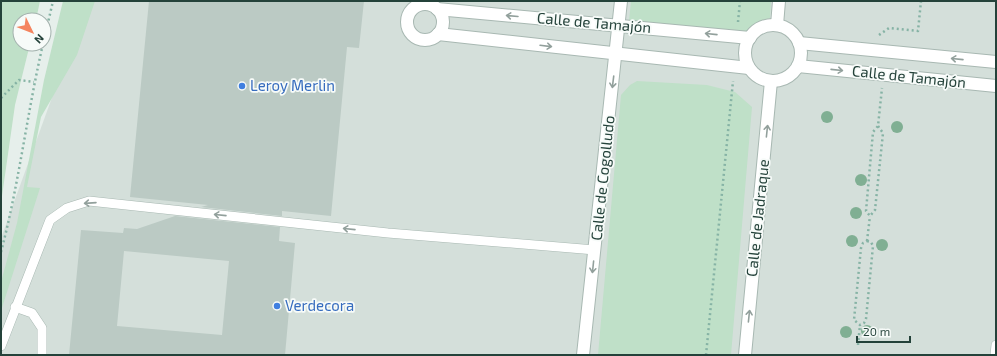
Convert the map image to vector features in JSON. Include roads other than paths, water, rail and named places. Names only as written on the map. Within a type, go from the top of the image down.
[{"type":"street","name":"Calle de Cogolludo","points":[[583,355],[621,1]]},
{"type":"street","points":[[777,25],[779,1]]},
{"type":"street","points":[[427,4],[437,9],[442,18],[442,24],[438,34],[430,38],[421,39],[411,32],[407,21],[408,15],[416,6],[427,4]]},
{"type":"street","name":"Calle de Tamajón","points":[[437,9],[750,38]]},
{"type":"street","points":[[777,25],[791,31],[799,43],[801,58],[798,66],[787,77],[772,81],[755,75],[749,68],[745,53],[750,38],[762,28],[777,25]]},
{"type":"street","name":"Calle de Tamajón","points":[[438,34],[749,68]]},
{"type":"street","name":"Calle de Tamajón","points":[[799,43],[996,62]]},
{"type":"street","name":"Calle de Tamajón","points":[[798,66],[996,86]]},
{"type":"street","name":"Calle de Jadraque","points":[[745,355],[772,81]]},
{"type":"lane","points":[[1,346],[50,220],[67,208],[89,201],[388,233],[595,250]]},
{"type":"lane","points":[[15,307],[32,313],[42,328],[42,355]]},
{"type":"lane","points":[[995,355],[996,345]]},
{"type":"place","name":"Leroy Merlin","points":[[242,86]]},
{"type":"place","name":"Verdecora","points":[[277,306]]}]
